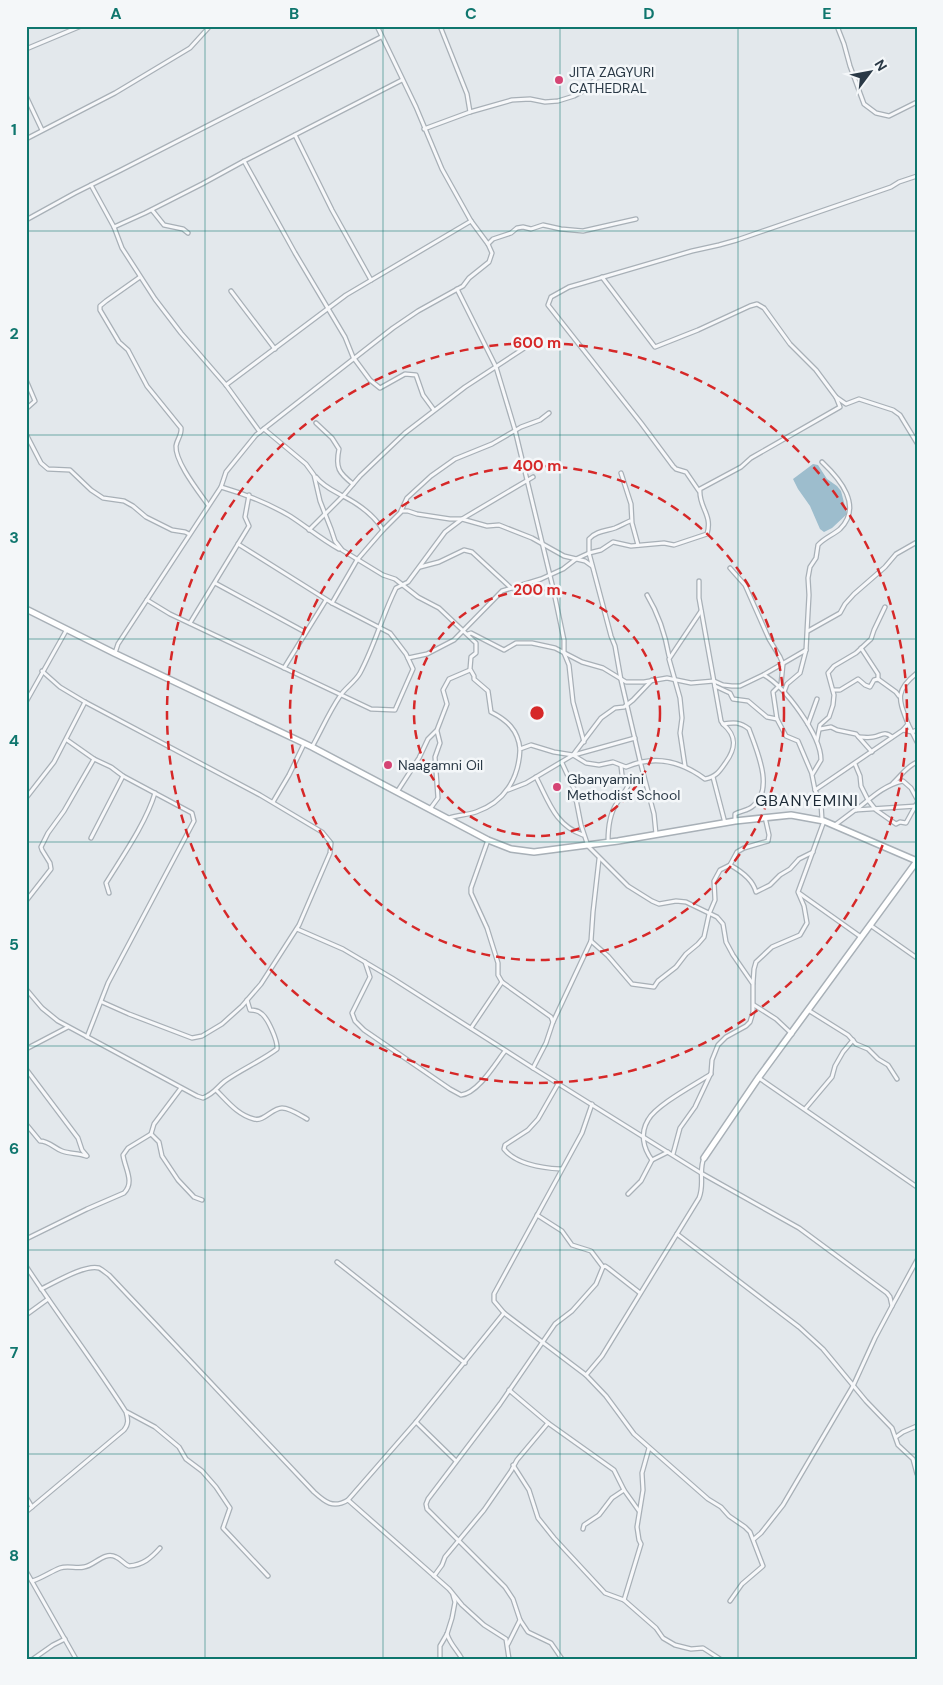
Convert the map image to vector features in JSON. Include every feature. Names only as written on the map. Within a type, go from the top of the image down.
[{"type":"main road","points":[[26,609],[312,747],[488,840],[511,849],[527,852],[588,846],[765,816],[791,815],[835,825],[917,861],[759,1078],[704,1158]]},
{"type":"street","points":[[26,49],[81,26]]},
{"type":"street","points":[[26,139],[115,93],[190,48],[210,26]]},
{"type":"street","points":[[114,653],[118,644],[221,487],[226,472],[260,432],[353,358],[418,311],[458,289],[489,262],[492,253],[488,244],[471,221],[442,169],[416,108],[377,26]]},
{"type":"street","points":[[440,26],[467,94],[470,112]]},
{"type":"street","points":[[837,26],[864,104],[876,113],[889,116],[917,102]]},
{"type":"street","points":[[26,220],[91,184],[381,37]]},
{"type":"street","points":[[424,129],[470,112],[512,100],[558,101],[578,94],[597,78],[613,72]]},
{"type":"street","points":[[114,227],[152,210],[402,80]]},
{"type":"street","points":[[26,96],[42,130]]},
{"type":"street","points":[[296,135],[332,210],[371,280]]},
{"type":"street","points":[[244,161],[295,254],[345,337],[353,358],[370,380],[380,388],[405,374],[416,375],[423,394],[434,410]]},
{"type":"street","points":[[408,658],[427,654],[454,640],[502,590],[550,575],[563,569],[576,559],[601,550],[613,542],[631,546],[674,544],[707,534],[710,524],[699,491],[686,472],[673,466],[548,305],[552,297],[569,287],[692,250],[737,240],[916,177]]},
{"type":"street","points":[[91,184],[114,227],[122,248],[172,324],[226,385],[260,432]]},
{"type":"street","points":[[152,210],[164,225],[188,232]]},
{"type":"street","points":[[488,244],[493,239],[511,233],[523,226],[530,229],[543,225],[568,230],[583,230],[636,219]]},
{"type":"street","points":[[226,385],[346,295],[471,221]]},
{"type":"street","points":[[140,277],[106,301],[100,306],[100,310],[119,342],[128,350],[147,386],[181,428],[182,434],[176,446],[177,452],[184,469],[208,505]]},
{"type":"street","points":[[602,277],[655,347],[757,304],[764,308],[790,344],[816,370],[836,397],[840,407]]},
{"type":"street","points":[[458,289],[496,368],[515,430],[550,575],[564,640],[564,653],[569,666],[573,702],[584,742]]},
{"type":"street","points":[[231,291],[275,349]]},
{"type":"street","points":[[309,530],[405,433],[465,387],[496,368],[529,344]]},
{"type":"street","points":[[26,380],[35,401],[26,409]]},
{"type":"street","points":[[836,397],[846,404]]},
{"type":"street","points":[[699,491],[708,484],[741,467],[751,458],[840,407],[859,399],[894,410],[900,415],[917,443]]},
{"type":"street","points":[[399,514],[407,498],[431,476],[455,459],[492,444],[515,430],[540,420],[549,413]]},
{"type":"street","points":[[316,423],[332,438],[338,449],[336,461],[341,474],[353,484]]},
{"type":"street","points":[[264,429],[306,464],[325,487],[343,496],[373,517],[383,530]]},
{"type":"street","points":[[26,434],[41,463],[48,469],[70,470],[91,490],[103,498],[124,501],[146,517],[172,530],[189,534]]},
{"type":"street","points":[[784,692],[787,684],[800,672],[806,650],[808,578],[810,567],[816,558],[818,545],[840,530],[850,514],[850,507],[843,487],[837,477],[822,462]]},
{"type":"street","points":[[621,473],[631,504],[632,523],[638,545]]},
{"type":"street","points":[[314,475],[320,501],[335,541],[342,550]]},
{"type":"street","points":[[312,747],[340,694],[349,688],[359,675],[396,588],[408,582],[445,532],[462,519],[533,477]]},
{"type":"street","points":[[221,487],[249,495],[290,516],[321,539],[439,608],[476,643],[476,653],[471,657],[470,670],[474,679],[488,691],[491,712],[509,723],[518,738],[520,749],[516,772],[507,790],[499,800],[485,809],[448,819]]},
{"type":"street","points":[[190,623],[249,526],[245,516],[249,495]]},
{"type":"street","points":[[332,603],[357,560],[402,511],[462,519],[487,526],[499,525],[532,538],[564,556],[585,561],[592,566]]},
{"type":"street","points":[[630,521],[592,536],[589,539],[589,553],[615,646],[621,680],[654,814],[656,834]]},
{"type":"street","points":[[808,631],[840,613],[844,604],[885,567],[896,554],[917,542]]},
{"type":"street","points":[[147,600],[170,614],[371,709],[396,710],[403,688],[413,669],[408,658],[390,633],[326,600],[238,544]]},
{"type":"street","points":[[419,567],[439,562],[464,550],[472,552],[511,588]]},
{"type":"street","points":[[673,1154],[680,1128],[695,1107],[712,1073],[712,1060],[718,1045],[726,1037],[746,1026],[752,1016],[756,962],[772,946],[800,935],[807,923],[804,906],[798,892],[814,852],[823,821],[820,803],[802,746],[798,740],[786,736],[777,719],[773,692],[779,687],[782,679],[783,664],[769,639],[745,584],[730,568]]},
{"type":"street","points":[[520,749],[531,745],[573,755],[586,763],[599,765],[612,762],[626,768],[640,761],[657,760],[685,766],[705,779],[713,777],[719,772],[733,752],[733,737],[723,724],[701,610],[699,581]]},
{"type":"street","points":[[215,584],[306,632]]},
{"type":"street","points":[[648,595],[666,636],[669,657],[680,698],[682,718],[680,733],[685,766]]},
{"type":"street","points":[[284,668],[326,600]]},
{"type":"street","points":[[817,741],[820,725],[829,717],[833,705],[834,695],[828,673],[834,666],[847,659],[871,639],[885,607]]},
{"type":"street","points":[[669,657],[679,645],[701,610]]},
{"type":"street","points":[[26,702],[67,629]]},
{"type":"street","points":[[467,634],[471,633],[504,650],[516,643],[532,642],[555,648],[582,662],[603,668],[621,680],[634,682],[667,678],[692,683],[714,681],[723,685],[740,686],[806,650]]},
{"type":"street","points":[[861,648],[878,674],[878,679],[900,696]]},
{"type":"street","points":[[397,792],[419,758],[428,739],[437,730],[447,704],[443,690],[449,678],[470,670]]},
{"type":"street","points":[[42,672],[60,687],[85,702],[273,802],[322,832],[331,843],[330,853],[297,929],[270,972],[247,1000],[222,1024],[202,1036],[192,1038],[102,1002]]},
{"type":"street","points":[[917,673],[901,689],[900,696],[900,702],[908,724],[917,742]]},
{"type":"street","points":[[763,675],[784,692],[817,741],[821,760],[812,775]]},
{"type":"street","points":[[833,690],[840,690],[858,679],[864,685],[870,687],[874,680],[878,679]]},
{"type":"street","points":[[507,790],[526,784],[573,755],[601,718],[615,708],[627,704],[653,680]]},
{"type":"street","points":[[715,686],[730,692],[733,699],[748,701],[767,717],[777,719]]},
{"type":"street","points":[[808,725],[817,699]]},
{"type":"street","points":[[26,798],[54,762],[85,702]]},
{"type":"street","points":[[723,724],[734,722],[744,724],[749,729],[764,775],[759,801],[752,808],[735,814],[735,821]]},
{"type":"street","points":[[815,790],[903,730],[908,724]]},
{"type":"street","points":[[820,730],[831,727],[856,734],[872,752]]},
{"type":"street","points":[[430,810],[438,798],[435,757],[440,743],[437,730]]},
{"type":"street","points":[[903,730],[912,732],[917,730]]},
{"type":"street","points":[[859,737],[874,738],[884,733],[892,737]]},
{"type":"street","points":[[573,755],[635,738]]},
{"type":"street","points":[[67,740],[123,776],[192,813],[194,821],[108,982],[102,1002],[87,1037]]},
{"type":"street","points":[[273,802],[304,744]]},
{"type":"street","points":[[26,901],[51,869],[50,862],[42,850],[44,842],[94,759]]},
{"type":"street","points":[[835,825],[892,783],[903,774],[906,767],[917,762]]},
{"type":"street","points":[[562,763],[574,789],[583,835],[588,846],[628,886],[652,901],[659,904],[676,901],[686,902],[717,917],[723,924],[726,942],[753,984]]},
{"type":"street","points":[[855,764],[860,776],[861,786],[868,800],[876,810],[896,824],[900,822],[906,823],[917,805]]},
{"type":"street","points":[[608,843],[608,826],[615,804],[626,792],[629,783],[622,775],[621,766]]},
{"type":"street","points":[[91,838],[123,776]]},
{"type":"street","points":[[536,777],[561,822],[573,831],[583,835]]},
{"type":"street","points":[[713,777],[725,823]]},
{"type":"street","points":[[892,783],[903,781],[911,788],[917,799]]},
{"type":"street","points":[[109,893],[106,883],[134,837],[153,802],[155,793]]},
{"type":"street","points":[[855,810],[876,810],[917,805]]},
{"type":"street","points":[[591,941],[608,956],[632,984],[651,987],[676,968],[688,952],[704,937],[709,914],[715,900],[714,881],[720,870],[730,865],[737,852],[768,841],[769,835],[765,816]]},
{"type":"street","points":[[488,840],[473,879],[471,893],[484,919],[498,963],[498,975],[502,982],[550,1017],[553,1022]]},
{"type":"street","points":[[730,865],[750,880],[756,892],[770,885],[799,859],[814,852]]},
{"type":"street","points":[[533,1068],[591,941],[599,858]]},
{"type":"street","points":[[798,892],[862,937]]},
{"type":"street","points":[[870,925],[917,958]]},
{"type":"street","points":[[297,929],[343,949],[592,1104],[643,1138],[817,1240],[887,1293],[892,1306]]},
{"type":"street","points":[[364,962],[370,977],[352,1013],[355,1021],[364,1030],[450,1089],[461,1094],[471,1092],[505,1051]]},
{"type":"street","points":[[470,1028],[502,982]]},
{"type":"street","points":[[26,989],[42,1008],[58,1021],[203,1098],[217,1091],[224,1082],[266,1058],[277,1049],[278,1044],[266,1017],[260,1012],[250,1010],[247,1000]]},
{"type":"street","points":[[753,1005],[776,1019],[792,1034]]},
{"type":"street","points":[[808,1010],[848,1035],[888,1065],[897,1080]]},
{"type":"street","points":[[26,1049],[68,1027]]},
{"type":"street","points":[[805,1109],[832,1078],[835,1066],[853,1040]]},
{"type":"street","points":[[26,1069],[78,1138],[82,1150],[87,1156],[80,1153],[62,1151],[44,1141],[40,1141],[26,1124]]},
{"type":"street","points":[[652,1160],[647,1153],[643,1138],[644,1129],[650,1117],[660,1107],[712,1073]]},
{"type":"street","points":[[759,1078],[917,1187]]},
{"type":"street","points":[[558,1084],[538,1120],[528,1130],[505,1145],[504,1149],[507,1153],[529,1164],[562,1169]]},
{"type":"street","points":[[26,1240],[79,1212],[124,1193],[130,1182],[123,1156],[128,1148],[150,1134],[154,1124],[181,1088]]},
{"type":"street","points":[[217,1091],[232,1108],[254,1119],[260,1119],[277,1108],[284,1108],[307,1119]]},
{"type":"street","points":[[592,1104],[582,1133],[494,1294],[494,1301],[504,1313],[586,1375],[606,1396],[634,1434],[708,1499],[745,1527],[754,1539],[763,1566],[742,1584],[730,1601]]},
{"type":"street","points":[[150,1134],[159,1142],[162,1156],[178,1180],[194,1197],[202,1200]]},
{"type":"street","points":[[628,1194],[642,1181],[652,1160],[668,1152]]},
{"type":"street","points":[[586,1375],[602,1356],[699,1198],[703,1186],[701,1173],[704,1158]]},
{"type":"street","points":[[537,1214],[562,1231],[572,1245],[591,1251],[603,1267],[608,1268],[640,1293]]},
{"type":"street","points":[[677,1234],[799,1327],[832,1360],[892,1428],[898,1444],[913,1459],[917,1474]]},
{"type":"street","points":[[754,1539],[783,1505],[853,1386],[875,1338],[917,1260]]},
{"type":"street","points":[[337,1262],[465,1363]]},
{"type":"street","points":[[26,1266],[48,1300],[88,1353],[126,1412],[128,1425],[26,1512]]},
{"type":"street","points":[[562,1659],[551,1643],[528,1632],[520,1620],[513,1599],[505,1587],[428,1510],[426,1504],[428,1498],[510,1390],[555,1324],[572,1311],[596,1284],[603,1267]]},
{"type":"street","points":[[41,1289],[80,1271],[92,1268],[100,1269],[128,1294],[324,1502],[332,1505],[348,1500],[416,1422],[504,1313]]},
{"type":"street","points":[[26,1315],[48,1300]]},
{"type":"street","points":[[510,1390],[548,1423],[614,1470],[624,1490],[639,1511]]},
{"type":"street","points":[[126,1412],[155,1427],[179,1447],[186,1459],[202,1471],[216,1487],[230,1508],[223,1528],[268,1576]]},
{"type":"street","points":[[416,1422],[456,1461]]},
{"type":"street","points":[[434,1576],[445,1557],[484,1510],[511,1471],[513,1465],[548,1423]]},
{"type":"street","points":[[896,1437],[902,1432],[917,1426]]},
{"type":"street","points":[[624,1600],[641,1544],[637,1526],[643,1490],[642,1473],[649,1448]]},
{"type":"street","points":[[513,1465],[529,1490],[538,1518],[554,1538],[605,1592],[624,1600],[656,1628],[663,1638],[675,1646],[691,1649],[703,1648],[720,1659]]},
{"type":"street","points":[[583,1529],[584,1525],[599,1515],[612,1498],[624,1490]]},
{"type":"street","points":[[26,1497],[32,1508]]},
{"type":"street","points":[[348,1500],[434,1576],[484,1625],[506,1639],[509,1659]]},
{"type":"street","points":[[32,1581],[60,1568],[83,1567],[100,1558],[111,1556],[117,1557],[129,1566],[136,1566],[151,1559],[160,1548]]},
{"type":"street","points":[[26,1571],[76,1659]]},
{"type":"street","points":[[440,1659],[440,1646],[447,1634],[455,1602],[452,1594]]},
{"type":"street","points":[[508,1644],[520,1620]]},
{"type":"street","points":[[447,1634],[449,1642],[455,1647],[462,1659]]},
{"type":"street","points":[[33,1659],[65,1639]]},
{"type":"water","points":[[813,464],[818,465],[827,479],[841,491],[847,514],[832,528],[824,532],[820,529],[810,506],[793,479]]},
{"type":"place","name":"JITA ZAGYURI CATHEDRAL","points":[[559,80]]},
{"type":"place","name":"Naagamni Oil","points":[[388,765]]},
{"type":"place","name":"Gbanyamini Methodist School","points":[[557,787]]},
{"type":"district","name":"GBANYEMINI","points":[[807,800]]}]
